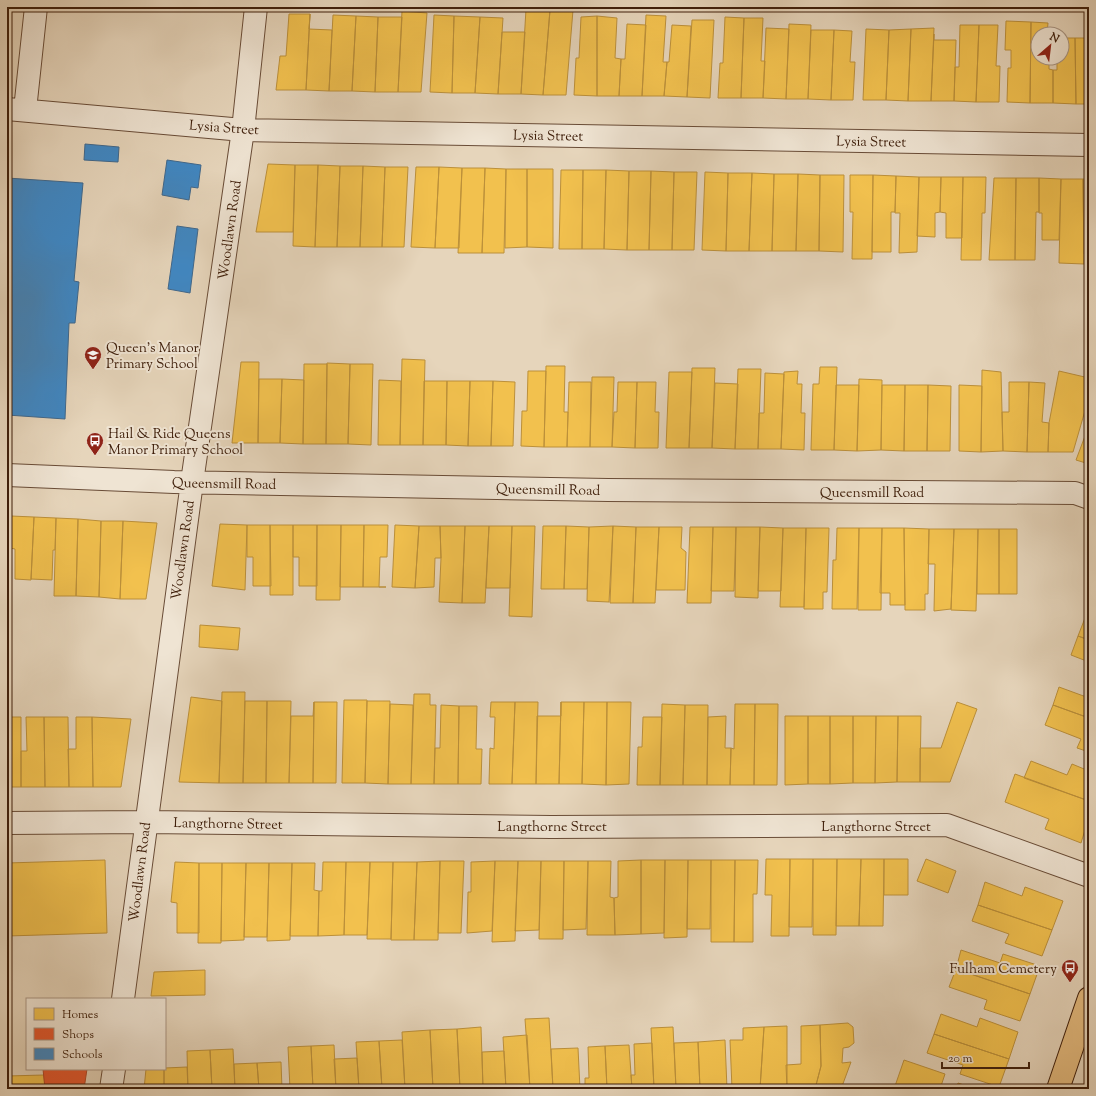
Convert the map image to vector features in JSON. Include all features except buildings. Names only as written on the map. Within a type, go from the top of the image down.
[{"type":"main road","points":[[1058,1089],[1089,998]]},
{"type":"street","points":[[16,109],[36,7]]},
{"type":"street","name":"Woodlawn Road","points":[[123,998],[192,482],[243,130],[256,7]]},
{"type":"street","name":"Lysia Street","points":[[16,109],[243,130],[1089,145]]},
{"type":"street","name":"Queensmill Road","points":[[7,475],[192,482],[608,490],[1074,493],[1089,498]]},
{"type":"street","name":"Langthorne Street","points":[[7,823],[146,822],[551,827],[947,826],[1089,876]]},
{"type":"street","points":[[111,1089],[114,1070]]},
{"type":"place","name":"Queen's Manor Primary School","points":[[93,370]]},
{"type":"place","name":"Hail & Ride Queens Manor Primary School","points":[[95,456]]},
{"type":"place","name":"Fulham Cemetery","points":[[1070,983]]}]
